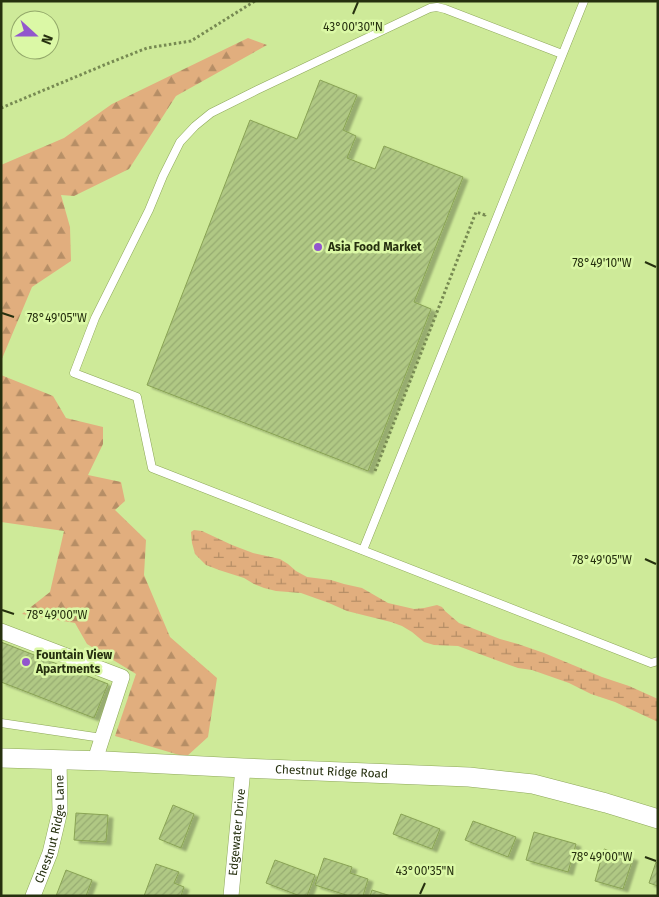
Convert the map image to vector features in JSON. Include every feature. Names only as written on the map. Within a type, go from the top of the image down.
[{"type":"street","points":[[1,631],[122,677],[95,760]]},
{"type":"street","name":"Chestnut Ridge Road","points":[[1,758],[95,760],[468,777],[533,784],[658,819]]},
{"type":"street","name":"Chestnut Ridge Lane","points":[[33,896],[50,853],[60,811],[59,760]]},
{"type":"street","name":"Edgewater Drive","points":[[231,896],[243,768]]},
{"type":"lane","points":[[363,550],[584,1]]},
{"type":"lane","points":[[562,54],[445,9],[430,8],[211,113],[180,142],[149,210],[95,318],[74,373],[137,397],[152,468],[652,663],[658,661]]},
{"type":"lane","points":[[1,723],[102,738]]},
{"type":"path","points":[[1,108],[146,48],[190,42],[255,1]]},
{"type":"path","points":[[375,471],[476,212],[485,215],[487,210]]},
{"type":"path","points":[[389,418],[395,420]]},
{"type":"green space","points":[[248,38],[267,45],[176,96],[129,169],[74,196],[61,195],[70,227],[71,261],[32,287],[1,361],[1,165],[64,138],[112,104]]},
{"type":"green space","points":[[1,375],[53,396],[66,418],[103,427],[103,444],[88,475],[121,482],[125,501],[115,510],[146,540],[144,575],[170,637],[217,678],[208,737],[186,757],[115,736],[136,674],[87,644],[75,623],[22,614],[50,592],[64,531],[1,522]]},
{"type":"green space","points":[[194,530],[202,531],[253,553],[280,559],[307,577],[331,580],[362,588],[388,603],[414,609],[437,605],[442,607],[459,623],[544,653],[658,699],[658,722],[569,683],[532,670],[518,668],[458,646],[434,645],[424,642],[412,632],[391,622],[347,611],[301,593],[264,588],[244,578],[206,565],[195,554],[191,532]]},
{"type":"building","name":"Asia Food Market","points":[[320,80],[357,95],[343,130],[356,136],[347,158],[375,169],[384,146],[463,177],[414,302],[431,309],[368,471],[147,385],[250,120],[297,139]]},
{"type":"building","name":"Fountain View Apartments","points":[[1,642],[108,684],[94,718],[1,682]]},
{"type":"building","points":[[173,805],[194,814],[181,848],[159,839]]},
{"type":"building","points":[[76,813],[108,815],[106,842],[74,840]]},
{"type":"building","points":[[401,814],[440,829],[432,849],[393,834]]},
{"type":"building","points":[[473,821],[516,837],[508,857],[465,840]]},
{"type":"building","points":[[534,832],[576,844],[568,872],[526,860]]},
{"type":"building","points":[[604,849],[633,858],[623,889],[595,881]]},
{"type":"building","points":[[324,858],[352,867],[350,873],[368,879],[363,896],[349,896],[315,885]]},
{"type":"building","points":[[275,860],[315,875],[307,896],[300,896],[266,883]]},
{"type":"building","points":[[656,862],[658,863],[658,886],[649,883]]},
{"type":"building","points":[[156,864],[179,872],[174,883],[184,887],[181,896],[144,896]]},
{"type":"building","points":[[66,870],[92,880],[86,896],[56,896]]},
{"type":"building","points":[[372,890],[391,896],[370,896]]},
{"type":"place","name":"Asia Food Market","points":[[318,247]]},
{"type":"place","name":"Fountain View Apartments","points":[[26,662]]}]
